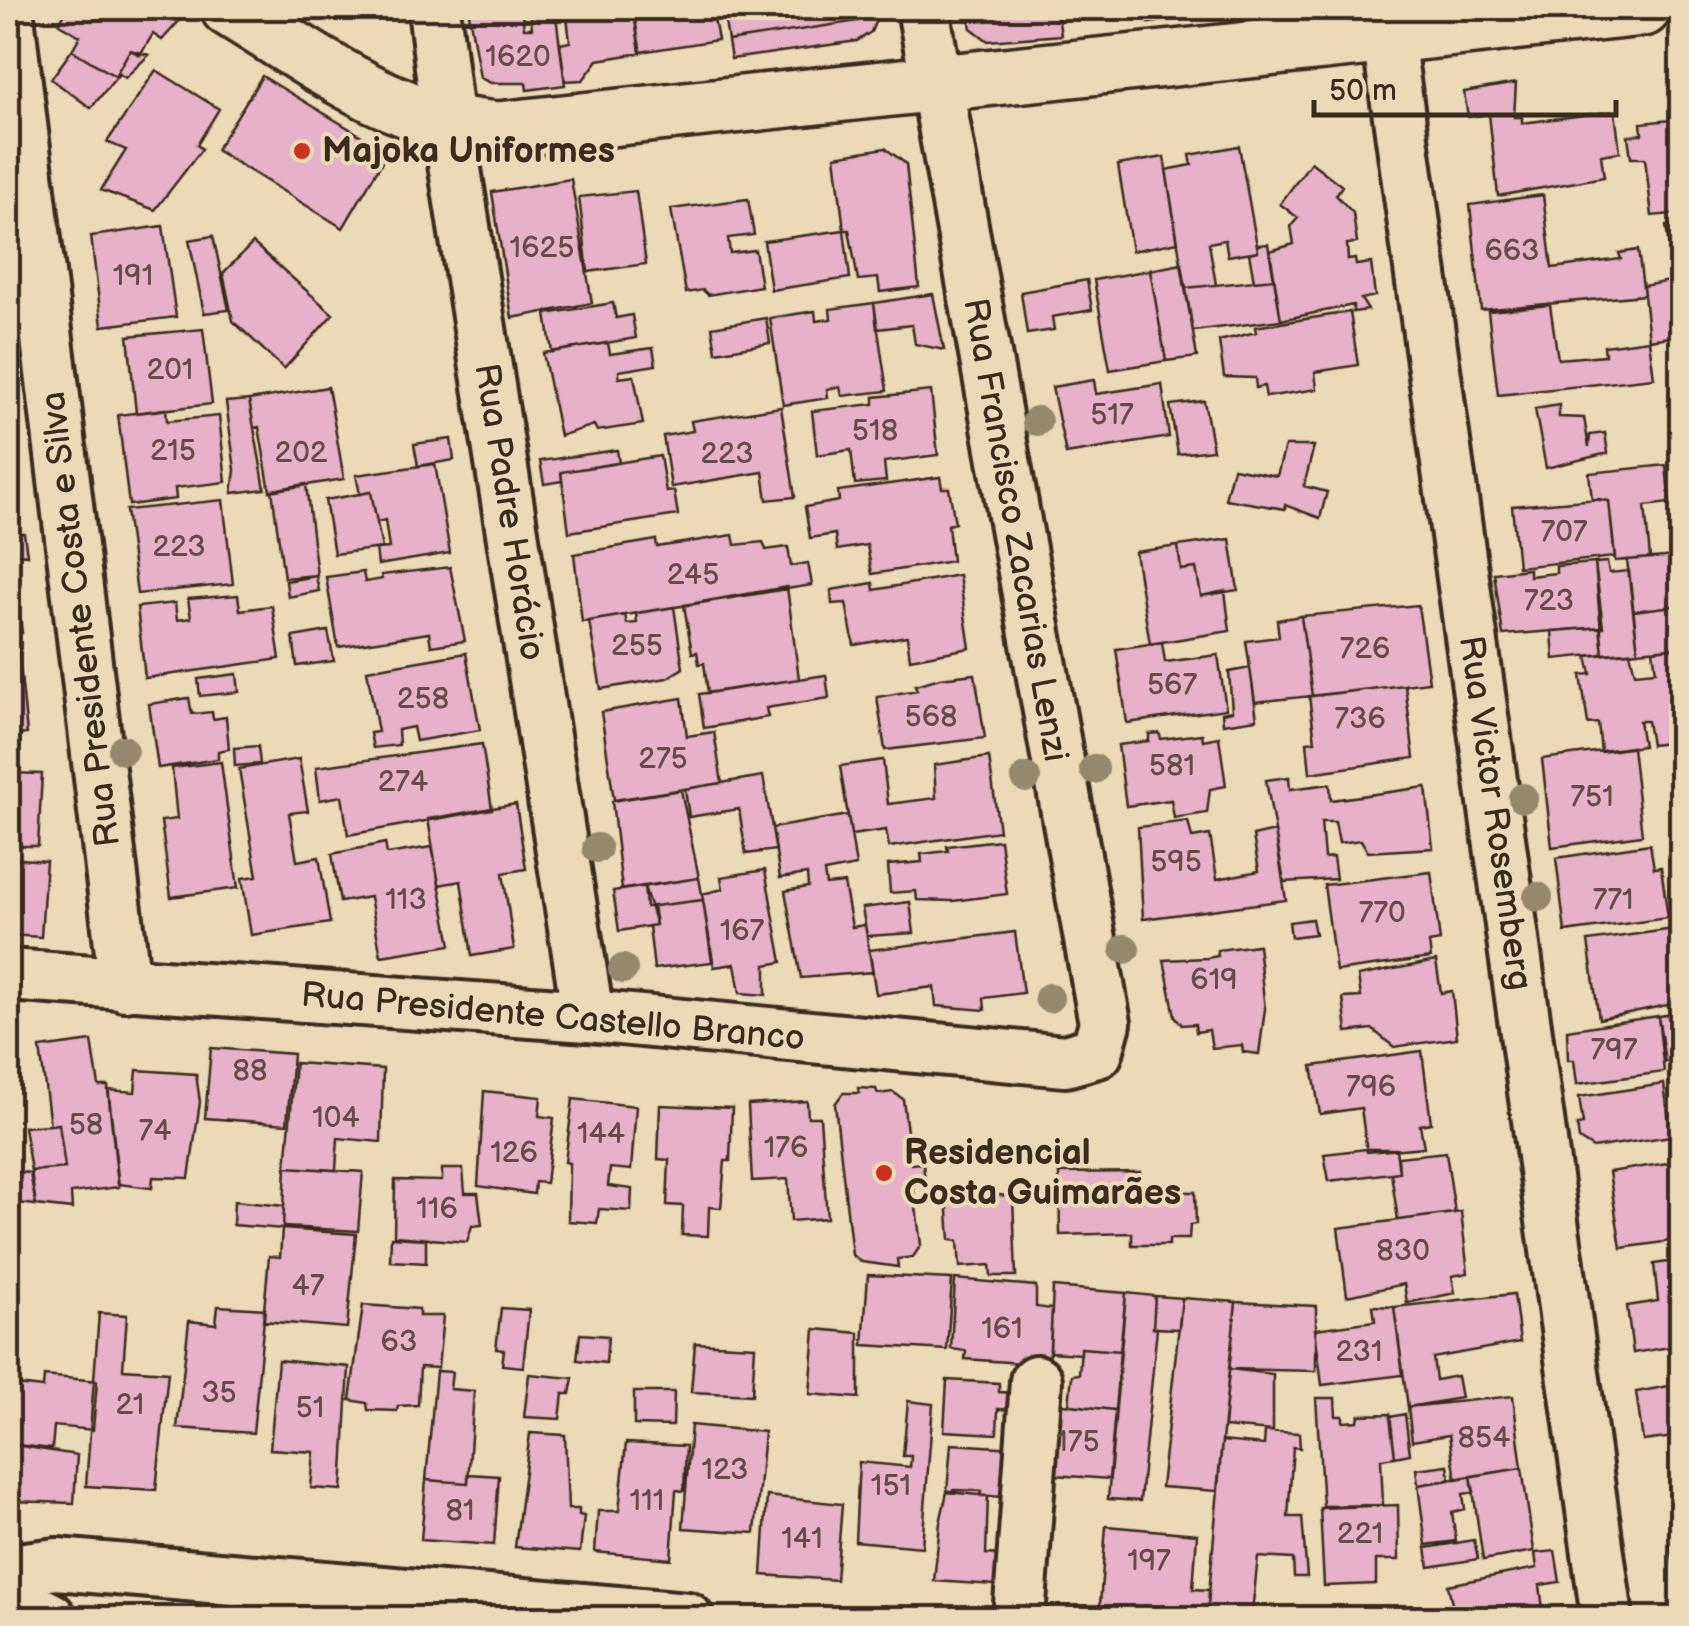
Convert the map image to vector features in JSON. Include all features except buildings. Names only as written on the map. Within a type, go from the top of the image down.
[{"type":"main road","points":[[229,8],[364,92],[448,125],[498,130],[934,83],[1386,22],[1644,8]]},
{"type":"street","name":"Rua Padre Horácio","points":[[434,8],[448,125],[588,1016]]},
{"type":"street","name":"Rua Francisco Zacarias Lenzi","points":[[923,8],[1105,1023],[1098,1052]]},
{"type":"street","name":"Rua Presidente Costa e Silva","points":[[8,16],[125,984]]},
{"type":"street","name":"Rua Victor Rosemberg","points":[[1386,22],[1607,1618]]},
{"type":"street","name":"Rua Presidente Castello Branco","points":[[8,975],[588,1016],[1065,1060],[1098,1052]]},
{"type":"street","points":[[1018,1618],[1036,1381]]},
{"type":"street","points":[[8,1580],[25,1568],[58,1564],[687,1618]]},
{"type":"street","points":[[161,1618],[167,1598],[188,1576]]},
{"type":"street","points":[[8,1597],[50,1618]]},
{"type":"place","name":"Majoka Uniformes","points":[[302,151]]},
{"type":"place","name":"Residencial Costa Guimarães","points":[[884,1173]]}]
